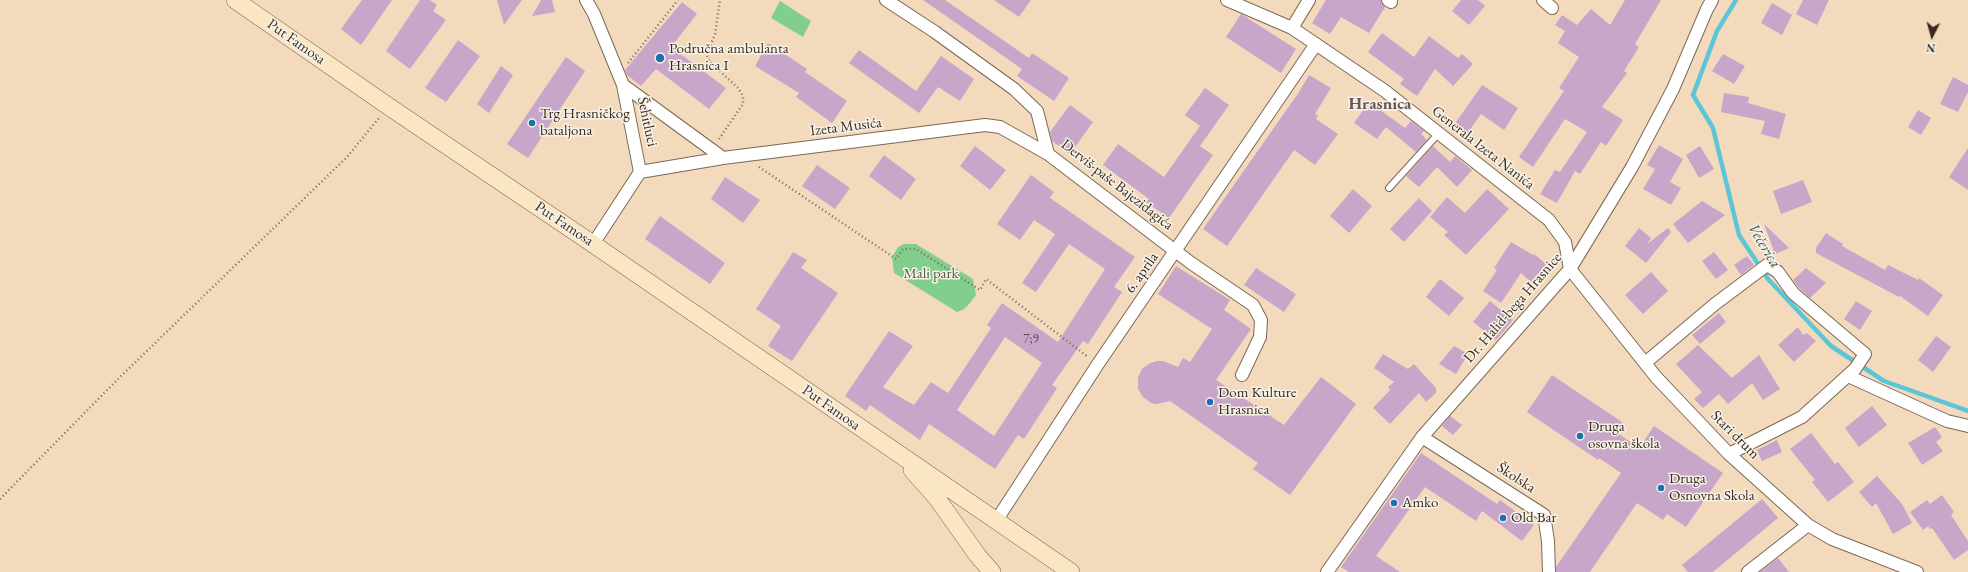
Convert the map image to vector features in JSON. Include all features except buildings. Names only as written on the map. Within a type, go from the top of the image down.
[{"type":"main road","name":"Put Famosa","points":[[235,0],[1071,572]]},
{"type":"main road","name":"Put Famosa","points":[[893,449],[936,497],[978,556],[992,572]]},
{"type":"street","name":"Šehitluci","points":[[586,0],[594,14],[621,80],[640,172]]},
{"type":"street","name":"Derviš-paše Bajezidagića","points":[[886,0],[935,32],[1008,84],[1033,106],[1038,111],[1048,154],[1176,252],[1253,305],[1261,320],[1260,337],[1242,375]]},
{"type":"street","name":"Generala Izeta Nanića","points":[[1227,0],[1292,28],[1385,91],[1439,133],[1549,220],[1565,242],[1570,269]]},
{"type":"street","points":[[1292,28],[1309,0]]},
{"type":"street","name":"Dr. Halid-bega Hrasnice","points":[[1327,572],[1422,437],[1570,269],[1632,168],[1673,89],[1707,8],[1712,0]]},
{"type":"street","name":"6. aprila","points":[[996,521],[1098,364],[1176,252],[1316,44]]},
{"type":"street","points":[[621,80],[723,158]]},
{"type":"street","name":"Izeta Musića","points":[[640,172],[723,158],[992,125],[1000,127],[1048,154]]},
{"type":"street","points":[[593,244],[640,172]]},
{"type":"street","points":[[1645,363],[1715,304],[1767,265],[1778,272],[1793,293],[1865,354],[1851,372],[1802,417],[1729,454]]},
{"type":"street","name":"Stari drum","points":[[1570,269],[1656,377],[1729,454],[1808,525],[1832,539],[1917,572]]},
{"type":"street","points":[[1851,372],[1947,421],[1968,426]]},
{"type":"street","name":"Školska","points":[[1422,437],[1544,515],[1548,541],[1549,572]]},
{"type":"street","points":[[1748,572],[1808,525]]},
{"type":"lane","points":[[1389,188],[1439,133]]},
{"type":"path","points":[[621,80],[678,0]]},
{"type":"path","points":[[712,149],[743,104],[743,96],[738,88],[709,61],[707,55],[715,34],[720,0]]},
{"type":"path","points":[[0,499],[117,380],[347,157],[388,106]]},
{"type":"path","points":[[743,156],[896,259],[903,249],[916,249],[980,290],[986,279],[1098,364]]},
{"type":"green space","points":[[780,1],[811,21],[803,37],[771,18]]},
{"type":"green space","name":"Mali park","points":[[904,244],[916,244],[973,279],[976,295],[970,303],[964,309],[957,312],[894,273],[892,257],[898,247]]},
{"type":"waterway","name":"Večerica","points":[[1736,0],[1717,31],[1693,95],[1713,128],[1739,235],[1768,279],[1831,346],[1884,381],[1968,411]]},
{"type":"place","name":"Područna ambulanta Hrasnica I","points":[[660,58]]},
{"type":"place","name":"Trg Hrasničkog bataljona","points":[[532,123]]},
{"type":"place","name":"Dom Kulture Hrasnica","points":[[1210,402]]},
{"type":"place","name":"Druga osovna škola","points":[[1580,436]]},
{"type":"place","name":"Druga Osnovna Skola","points":[[1661,488]]},
{"type":"place","name":"Amko","points":[[1394,503]]},
{"type":"place","name":"Old Bar","points":[[1503,518]]},
{"type":"district","name":"Hrasnica","points":[[1380,104]]}]
